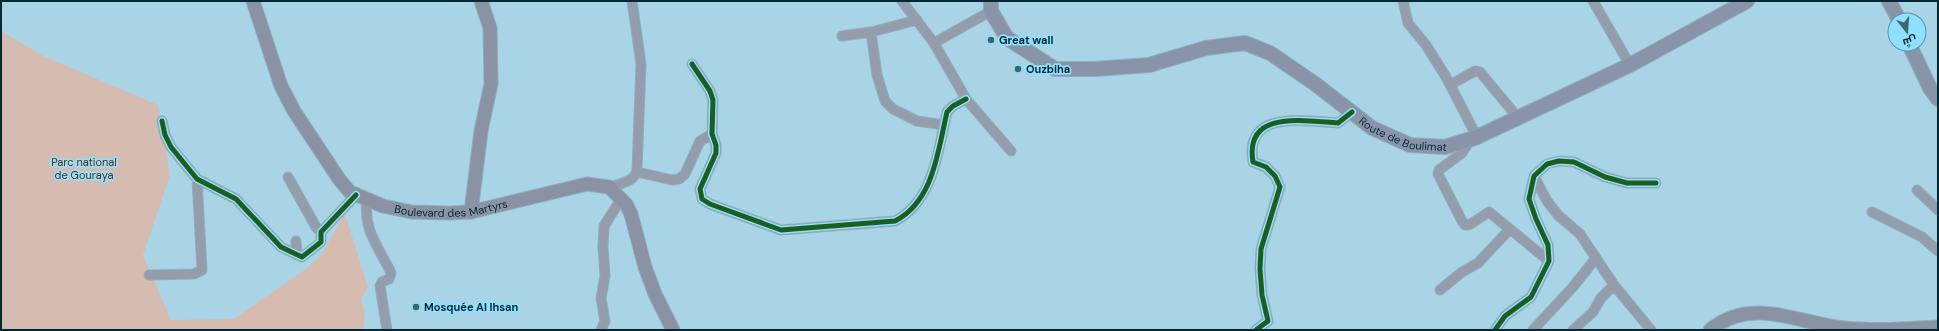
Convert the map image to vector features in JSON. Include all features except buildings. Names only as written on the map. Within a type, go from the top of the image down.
[{"type":"main road","name":"Boulevard des Martyrs","points":[[253,1],[281,86],[294,112],[339,179],[362,198],[383,206],[412,212],[471,212],[580,185],[599,185],[608,187]]},
{"type":"main road","points":[[471,212],[481,131],[491,84],[490,28],[481,1]]},
{"type":"main road","name":"Route de Boulimat","points":[[991,6],[1008,38],[1055,69],[1095,69],[1149,65],[1206,48],[1245,43],[1270,52],[1314,83],[1372,128],[1410,145],[1445,147],[1473,139],[1519,119],[1630,65],[1747,1]]},
{"type":"main road","points":[[1889,1],[1895,12]]},
{"type":"main road","points":[[1913,52],[1930,88],[1938,99]]},
{"type":"main road","points":[[608,187],[626,204],[631,214],[645,267],[655,294],[673,330]]},
{"type":"main road","points":[[1710,330],[1727,318],[1748,312],[1778,314],[1843,328],[1883,330],[1938,327]]},
{"type":"street","points":[[608,187],[630,180],[637,172],[641,64],[632,1]]},
{"type":"street","points":[[902,1],[934,43],[966,99],[1011,151]]},
{"type":"street","points":[[1403,1],[1408,23],[1426,44],[1450,85],[1473,139],[1462,153],[1439,170],[1438,174],[1465,225],[1469,225],[1488,212],[1549,261]]},
{"type":"street","points":[[1593,1],[1630,65]]},
{"type":"street","points":[[934,43],[991,6]]},
{"type":"street","points":[[842,36],[871,32],[917,20]]},
{"type":"street","points":[[871,32],[877,75],[885,101],[893,110],[917,121],[944,125]]},
{"type":"street","points":[[692,64],[710,91],[714,115],[712,134],[716,145],[716,153],[700,189],[702,199],[710,204],[781,230],[895,221],[903,217],[922,195],[932,173],[947,112],[953,106],[966,99]]},
{"type":"street","points":[[1450,85],[1475,70],[1480,72],[1519,119]]},
{"type":"street","points":[[1256,330],[1268,322],[1262,295],[1260,269],[1261,249],[1268,222],[1280,187],[1275,176],[1266,167],[1253,162],[1252,144],[1259,131],[1268,125],[1281,122],[1310,120],[1338,123],[1352,112]]},
{"type":"street","points":[[162,121],[164,135],[196,179],[236,199],[281,247],[302,257],[321,242],[321,232],[316,227],[288,176]]},
{"type":"street","points":[[637,172],[672,180],[679,179],[685,174],[700,141],[712,134]]},
{"type":"street","points":[[1495,330],[1505,316],[1532,297],[1549,261],[1548,245],[1529,199],[1534,176],[1547,164],[1559,161],[1574,162],[1605,176],[1628,183],[1656,183]]},
{"type":"street","points":[[1534,176],[1547,201],[1558,215],[1580,234],[1614,285],[1651,330]]},
{"type":"street","points":[[149,275],[194,274],[202,270],[196,179]]},
{"type":"street","points":[[1917,190],[1938,210]]},
{"type":"street","points":[[321,232],[362,198],[370,234],[391,273],[389,279],[382,282],[380,286],[387,330]]},
{"type":"street","points":[[601,330],[605,321],[601,298],[606,276],[603,247],[604,226],[621,199]]},
{"type":"street","points":[[1872,212],[1922,237],[1938,251]]},
{"type":"street","points":[[1440,290],[1462,272],[1478,263],[1509,230]]},
{"type":"street","points":[[296,241],[297,255]]},
{"type":"street","points":[[1533,330],[1572,288],[1596,258]]},
{"type":"street","points":[[1573,330],[1593,312],[1601,298],[1614,285]]},
{"type":"green space","name":"Parc national de Gouraya","points":[[1,31],[43,56],[158,105],[170,175],[143,255],[171,320],[234,319],[306,269],[321,255],[345,214],[368,287],[361,299],[365,316],[363,330],[1,330]]},
{"type":"cycle path","points":[[692,64],[710,91],[713,100],[712,134],[716,145],[716,153],[700,189],[702,199],[710,204],[781,230],[895,221],[908,212],[918,201],[926,188],[932,173],[937,158],[947,112],[953,106],[966,99]]},
{"type":"cycle path","points":[[1256,330],[1268,321],[1262,295],[1260,269],[1261,249],[1280,187],[1275,176],[1266,167],[1253,162],[1253,145],[1258,133],[1267,126],[1294,120],[1338,123],[1352,112]]},
{"type":"cycle path","points":[[162,121],[165,135],[171,147],[197,179],[236,199],[281,247],[302,257],[321,242],[321,232],[356,195]]},
{"type":"cycle path","points":[[1495,330],[1505,316],[1531,297],[1549,261],[1548,245],[1529,199],[1534,176],[1547,164],[1559,161],[1574,162],[1605,177],[1627,183],[1656,183]]},
{"type":"place","name":"Great wall","points":[[991,40]]},
{"type":"place","name":"Ouzbiha","points":[[1018,69]]},
{"type":"place","name":"Mosquée Al Ihsan","points":[[416,307]]}]
